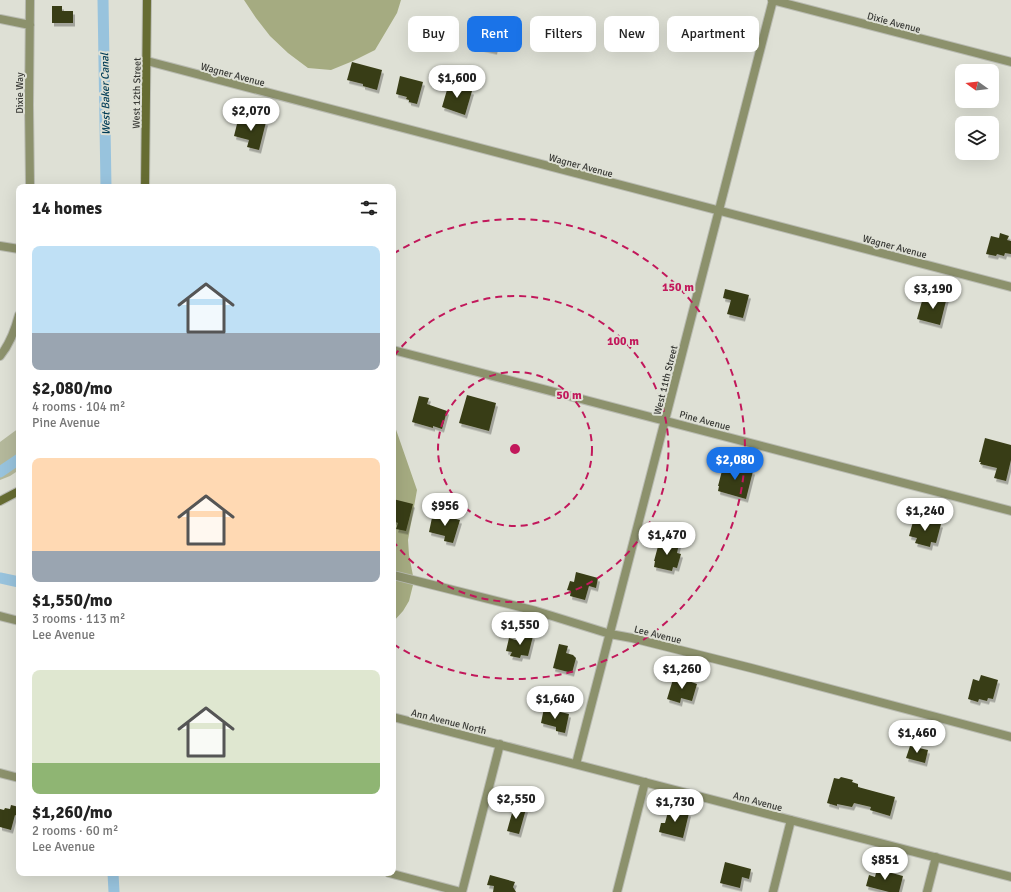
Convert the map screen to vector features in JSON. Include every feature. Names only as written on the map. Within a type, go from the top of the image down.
[{"type":"street","name":"Dixie Way","points":[[30,0],[30,184]]},
{"type":"street","name":"West 12th Street","points":[[145,184],[147,0]]},
{"type":"street","name":"Dixie Avenue","points":[[772,0],[1011,62]]},
{"type":"street","name":"West 11th Street","points":[[576,764],[666,420],[772,0]]},
{"type":"street","points":[[0,19],[30,25]]},
{"type":"street","name":"Wagner Avenue","points":[[147,61],[1011,287]]},
{"type":"street","points":[[0,246],[16,249]]},
{"type":"street","points":[[0,356],[10,340],[16,326]]},
{"type":"street","name":"Pine Avenue","points":[[396,351],[1011,511]]},
{"type":"street","points":[[0,501],[16,493]]},
{"type":"street","name":"Lee Avenue","points":[[396,576],[536,611],[610,634],[751,668],[1011,737]]},
{"type":"street","points":[[0,616],[16,620]]},
{"type":"street","name":"Ann Avenue North","points":[[396,718],[500,744]]},
{"type":"street","points":[[396,875],[462,892],[500,744]]},
{"type":"street","name":"Ann Avenue","points":[[500,744],[1011,877]]},
{"type":"street","points":[[0,773],[16,777]]},
{"type":"street","points":[[617,892],[645,782]]},
{"type":"street","points":[[772,892],[791,820]]},
{"type":"street","points":[[927,892],[936,857]]},
{"type":"green space","points":[[244,0],[401,0],[397,13],[375,50],[331,70],[308,68],[288,53],[270,36]]},
{"type":"green space","points":[[16,430],[16,472],[0,480],[0,442]]},
{"type":"green space","points":[[396,430],[417,490],[408,540],[414,581],[409,601],[396,619]]},
{"type":"building","points":[[52,6],[62,6],[62,11],[73,11],[73,23],[52,23]]},
{"type":"building","points":[[352,62],[382,70],[377,90],[363,86],[363,84],[347,80]]},
{"type":"building","points":[[400,76],[423,82],[417,104],[409,102],[409,100],[406,99],[407,97],[396,94]]},
{"type":"building","points":[[449,83],[460,86],[459,88],[472,91],[465,115],[442,107]]},
{"type":"building","points":[[239,116],[266,122],[259,150],[247,147],[249,140],[234,136]]},
{"type":"building","points":[[1000,233],[1009,236],[1007,240],[1011,241],[1011,254],[1005,253],[1004,256],[997,254],[996,256],[986,254],[991,236],[999,238]]},
{"type":"building","points":[[725,289],[749,295],[743,318],[727,314],[731,300],[723,298]]},
{"type":"building","points":[[938,294],[947,297],[940,325],[917,319],[922,301],[932,303],[933,300],[936,301]]},
{"type":"building","points":[[467,395],[496,403],[489,431],[459,423]]},
{"type":"building","points":[[419,396],[429,398],[427,404],[447,411],[442,429],[412,422]]},
{"type":"building","points":[[985,438],[1011,445],[1011,460],[1006,481],[994,478],[997,468],[980,464],[981,462],[979,462]]},
{"type":"building","points":[[724,463],[753,471],[746,499],[718,491]]},
{"type":"building","points":[[396,500],[413,504],[406,531],[396,529],[398,523],[396,522]]},
{"type":"building","points":[[433,513],[460,520],[453,543],[444,541],[445,536],[429,532]]},
{"type":"building","points":[[914,518],[941,524],[936,543],[931,542],[930,547],[915,543],[917,538],[909,536]]},
{"type":"building","points":[[660,539],[679,544],[677,553],[681,554],[677,568],[673,567],[672,571],[654,567],[654,561]]},
{"type":"building","points":[[576,572],[598,578],[596,588],[589,586],[585,600],[570,596],[571,591],[567,590],[570,581],[574,582]]},
{"type":"building","points":[[524,633],[533,636],[528,656],[521,655],[520,658],[510,656],[512,652],[506,651],[509,638],[519,641],[520,637],[523,638]]},
{"type":"building","points":[[559,644],[568,646],[566,653],[573,655],[576,658],[572,673],[553,668]]},
{"type":"building","points":[[981,675],[998,680],[993,699],[988,698],[987,701],[979,699],[978,702],[968,699],[973,679],[979,681]]},
{"type":"building","points":[[674,676],[697,684],[692,701],[681,698],[680,703],[667,699]]},
{"type":"building","points":[[544,708],[569,714],[565,733],[556,731],[556,727],[541,723]]},
{"type":"building","points":[[910,746],[928,750],[925,763],[906,758]]},
{"type":"building","points":[[841,777],[853,780],[852,782],[858,784],[858,787],[895,797],[890,816],[870,810],[871,807],[854,803],[852,807],[837,804],[837,806],[827,803],[834,778],[839,779]]},
{"type":"building","points":[[11,805],[16,806],[16,816],[11,830],[0,827],[0,809],[10,809]]},
{"type":"building","points":[[514,806],[526,809],[519,834],[507,831]]},
{"type":"building","points":[[669,808],[689,813],[683,838],[659,832],[661,823],[665,823]]},
{"type":"building","points":[[725,862],[751,869],[749,879],[742,877],[740,888],[720,883]]},
{"type":"building","points":[[877,869],[903,876],[899,892],[889,892],[866,886],[869,875],[875,877]]},
{"type":"building","points":[[490,875],[515,882],[513,887],[516,892],[493,892],[494,886],[487,885]]},
{"type":"waterway","name":"West Baker Canal","points":[[103,0],[106,184]]},
{"type":"waterway","name":"West Baker Canal","points":[[0,472],[16,461]]},
{"type":"waterway","points":[[0,578],[16,581]]},
{"type":"waterway","points":[[113,876],[114,892]]}]
